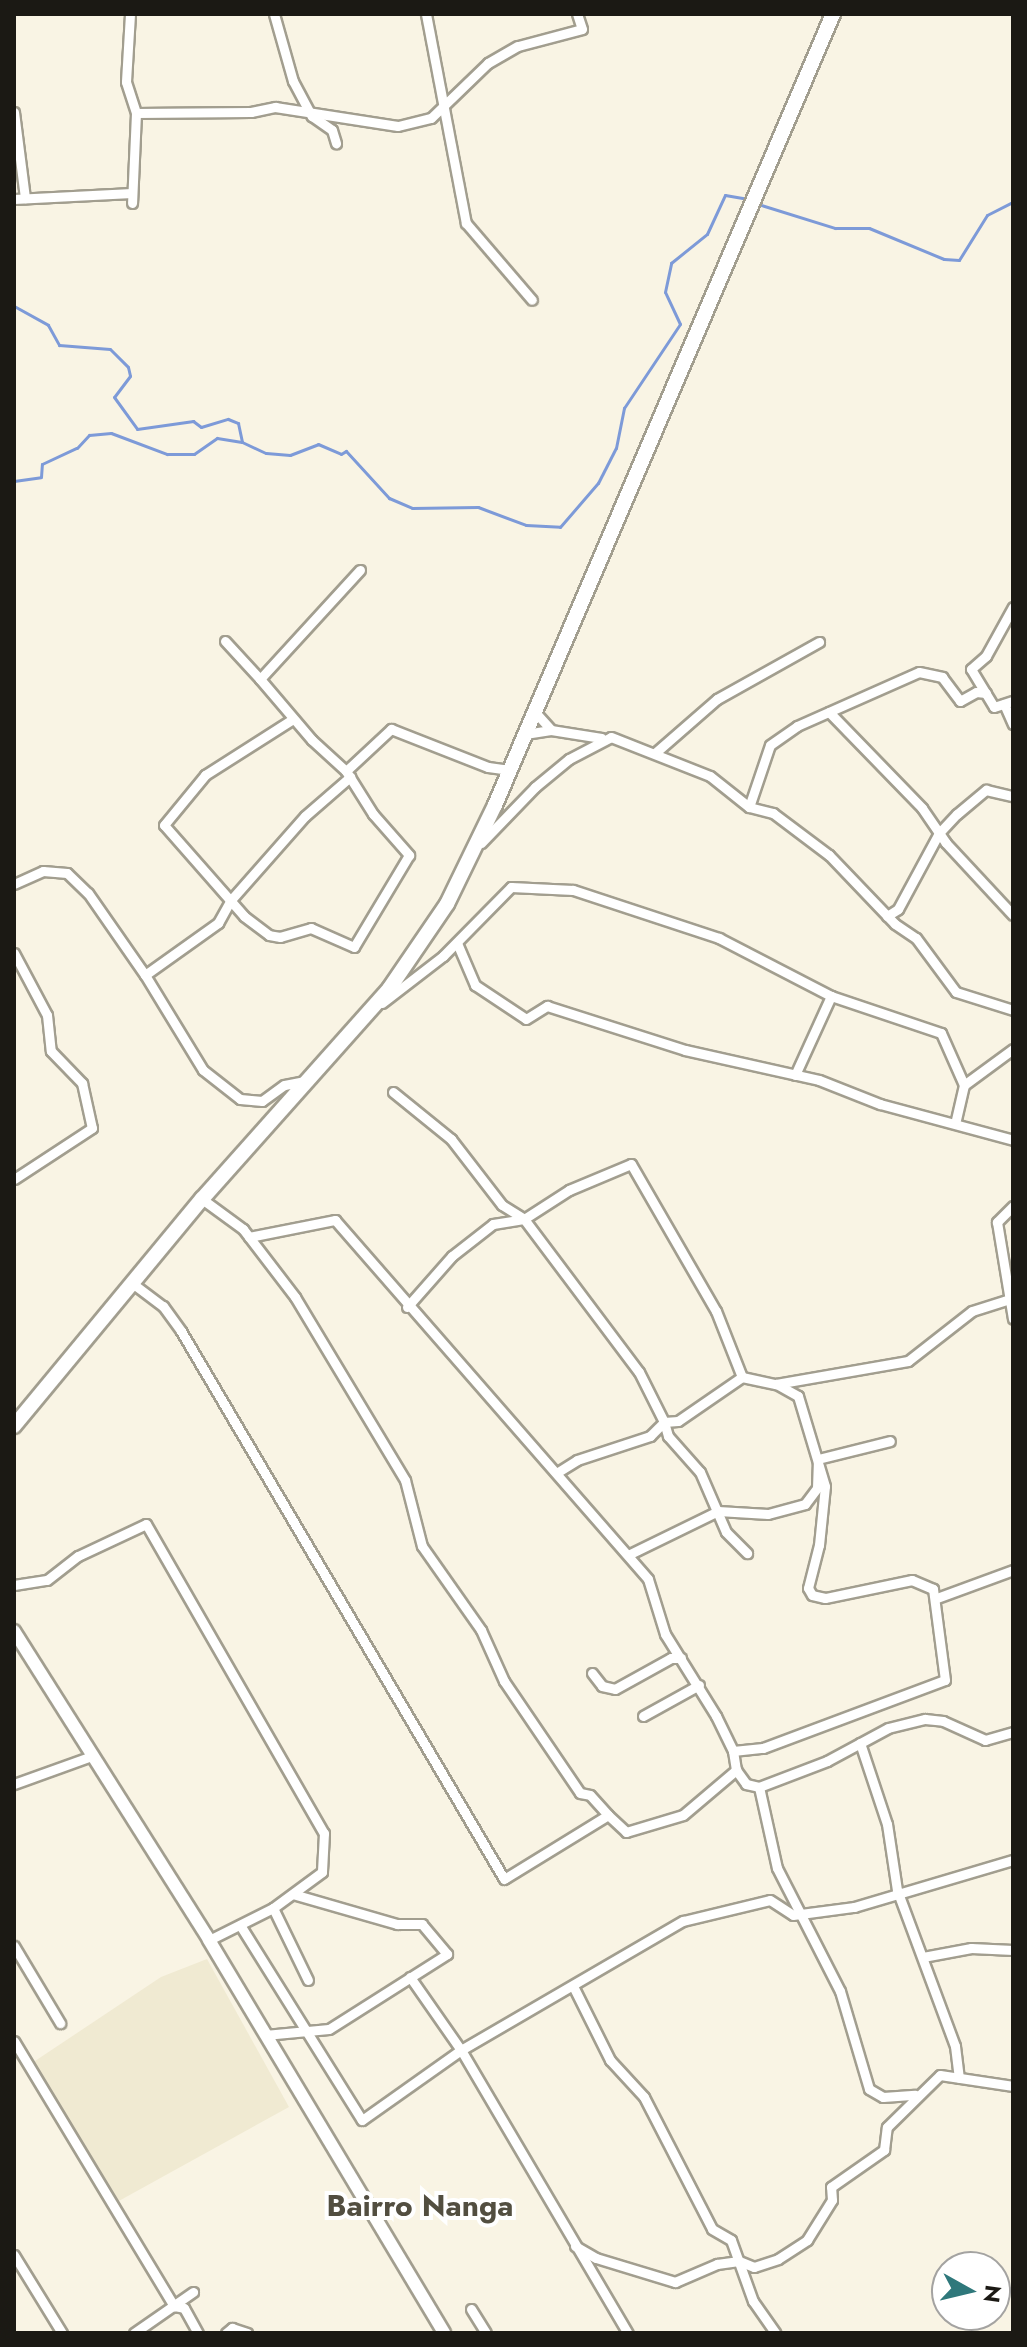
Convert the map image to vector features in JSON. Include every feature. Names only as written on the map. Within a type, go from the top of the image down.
[{"type":"main road","points":[[14,1426],[202,1199],[369,1011],[447,904],[510,770],[758,196],[833,14]]},
{"type":"street","points":[[14,112],[19,198],[132,198],[136,113],[126,82],[130,14]]},
{"type":"street","points":[[274,14],[293,81],[312,116],[332,130],[336,143]]},
{"type":"street","points":[[426,14],[466,223],[532,300]]},
{"type":"street","points":[[136,113],[251,112],[275,107],[312,116],[398,126],[431,118],[443,108],[460,84],[518,46],[582,29],[577,14]]},
{"type":"street","points":[[260,679],[360,570]]},
{"type":"street","points":[[1013,607],[991,649],[971,669],[994,707],[1008,702],[1013,724]]},
{"type":"street","points":[[225,641],[293,719],[348,774],[373,814],[411,858],[359,944],[354,947],[311,928],[269,935],[230,901],[164,825],[205,775],[293,719]]},
{"type":"street","points":[[655,753],[717,699],[819,642]]},
{"type":"street","points":[[749,807],[770,745],[829,712],[919,672],[942,677],[960,701],[976,692],[986,693]]},
{"type":"street","points":[[535,712],[551,730]]},
{"type":"street","points":[[829,712],[922,808],[939,833],[1013,915]]},
{"type":"street","points":[[145,975],[218,923],[230,901],[305,816],[391,729],[488,767],[510,770]]},
{"type":"street","points":[[525,734],[551,730],[611,737],[710,776],[749,807],[773,813],[829,855],[887,916],[916,938],[956,992],[1013,1010]]},
{"type":"street","points":[[473,851],[535,787],[601,738]]},
{"type":"street","points":[[887,916],[907,895],[939,833],[986,790],[1013,796]]},
{"type":"street","points":[[14,884],[43,871],[67,873],[88,893],[145,975],[203,1070],[240,1099],[262,1101],[284,1085],[308,1080]]},
{"type":"street","points":[[369,1011],[457,943],[491,902],[511,887],[573,890],[719,938],[831,996],[941,1033],[964,1085],[955,1123]]},
{"type":"street","points":[[457,943],[475,985],[526,1019],[547,1006],[685,1050],[795,1075],[1013,1140]]},
{"type":"street","points":[[14,953],[47,1015],[51,1051],[82,1083],[92,1128],[14,1179]]},
{"type":"street","points":[[795,1075],[831,996]]},
{"type":"street","points":[[964,1085],[1013,1049]]},
{"type":"street","points":[[393,1092],[451,1139],[502,1205],[524,1219],[639,1372],[668,1436],[700,1472],[726,1532],[747,1553]]},
{"type":"street","points":[[407,1307],[452,1256],[493,1224],[524,1219],[569,1190],[631,1164],[716,1311],[742,1377]]},
{"type":"street","points":[[202,1199],[249,1237],[295,1297],[405,1480],[422,1546],[481,1630],[504,1681],[580,1793],[590,1795],[626,1832],[683,1815],[736,1770]]},
{"type":"street","points":[[1013,1206],[997,1222],[1013,1319]]},
{"type":"street","points":[[249,1237],[335,1220],[407,1307],[460,1358],[630,1554],[648,1579],[665,1634],[699,1685],[733,1751],[736,1770],[746,1784],[759,1787],[888,1728],[925,1719],[943,1721],[985,1740],[1013,1732]]},
{"type":"street","points":[[132,1283],[163,1306],[181,1331],[504,1879],[608,1815]]},
{"type":"street","points":[[776,1384],[908,1361],[972,1311],[1010,1297]]},
{"type":"street","points":[[558,1472],[577,1460],[650,1436],[664,1422],[678,1421],[742,1377],[776,1384],[798,1396],[825,1486],[819,1545],[808,1588],[812,1595],[825,1598],[912,1580],[933,1589],[937,1598],[945,1680],[763,1748],[733,1751]]},
{"type":"street","points":[[818,1459],[890,1441]]},
{"type":"street","points":[[630,1554],[718,1511],[768,1514],[805,1504],[817,1488],[818,1459]]},
{"type":"street","points":[[14,1585],[47,1580],[78,1556],[146,1524],[324,1833],[322,1872],[273,1908],[209,1940]]},
{"type":"street","points":[[937,1598],[1013,1570]]},
{"type":"street","points":[[14,1631],[89,1757],[209,1940],[444,2333]]},
{"type":"street","points":[[592,1673],[602,1686],[615,1689],[671,1658],[681,1658]]},
{"type":"street","points":[[643,1716],[699,1685]]},
{"type":"street","points":[[860,1743],[887,1824],[897,1890],[955,2046],[959,2078]]},
{"type":"street","points":[[14,1784],[89,1757]]},
{"type":"street","points":[[759,1787],[777,1868],[840,1991],[869,2089],[899,2099],[916,2095]]},
{"type":"street","points":[[240,1925],[362,2120],[461,2050],[683,1921],[770,1900],[785,1913],[803,1914],[854,1907],[897,1890],[1013,1860]]},
{"type":"street","points":[[265,2035],[307,2031],[349,2020],[447,1954],[422,1924],[397,1924],[293,1894]]},
{"type":"street","points":[[273,1908],[308,1980]]},
{"type":"street","points":[[14,1946],[60,2023]]},
{"type":"street","points":[[923,1957],[971,1948],[1013,1950]]},
{"type":"street","points":[[410,1977],[461,2050],[628,2333]]},
{"type":"street","points":[[573,1986],[610,2060],[644,2097],[712,2229],[731,2240],[753,2301],[775,2333]]},
{"type":"street","points":[[14,2041],[174,2306],[184,2308],[198,2333]]},
{"type":"street","points":[[575,2246],[596,2258],[675,2282],[717,2264],[739,2261],[754,2267],[807,2240],[832,2200],[831,2187],[884,2150],[887,2127],[916,2095],[940,2075],[1013,2086]]},
{"type":"street","points":[[14,2255],[62,2333]]},
{"type":"street","points":[[134,2333],[193,2292]]},
{"type":"street","points":[[471,2309],[485,2333]]},
{"type":"street","points":[[226,2333],[232,2328],[247,2333]]},
{"type":"shaded area","points":[[207,1959],[289,2107],[117,2202],[32,2063],[161,1977]]},
{"type":"waterway","points":[[14,306],[48,325],[59,345],[110,349],[128,367],[130,376],[114,397],[137,429],[193,421],[201,427],[228,419],[238,423],[242,442],[266,453],[290,455],[318,444],[341,454],[346,451],[389,498],[412,508],[478,507],[526,525],[560,527],[598,483],[616,448],[624,408],[680,324],[665,292],[671,263],[707,234],[725,195],[747,199]]},
{"type":"waterway","points":[[758,204],[835,228],[869,228],[944,259],[959,260],[987,215],[1013,202]]},
{"type":"waterway","points":[[14,481],[41,477],[42,464],[77,448],[89,435],[111,433],[167,454],[194,454],[217,438],[242,442]]},
{"type":"district","name":"Bairro Nanga","points":[[420,2206]]}]
